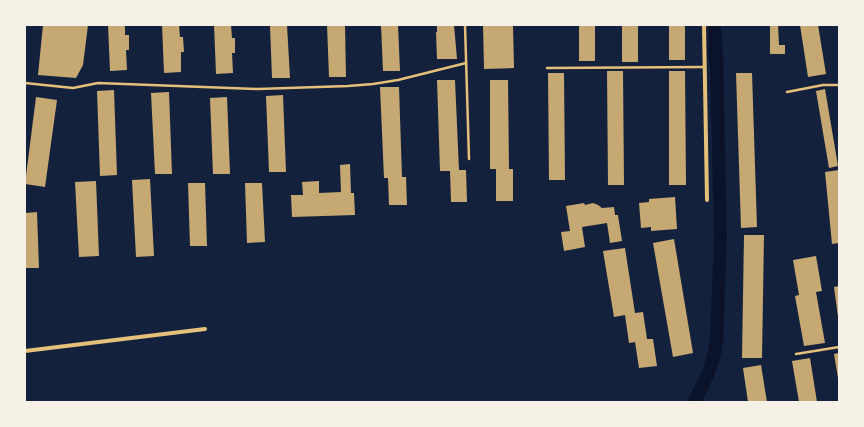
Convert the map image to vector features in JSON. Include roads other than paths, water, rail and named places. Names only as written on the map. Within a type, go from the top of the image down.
[{"type":"street","points":[[704,25],[707,200]]},
{"type":"street","points":[[25,351],[206,329]]},
{"type":"lane","points":[[465,25],[469,159]]},
{"type":"lane","points":[[25,83],[73,88],[98,83],[258,89],[348,86],[398,80],[466,63]]},
{"type":"lane","points":[[547,68],[704,66]]},
{"type":"lane","points":[[787,92],[823,85],[839,85]]},
{"type":"lane","points":[[796,354],[839,347]]},
{"type":"water","points":[[709,25],[721,25],[723,54],[727,237],[723,342],[718,366],[702,402],[687,402],[704,365],[710,340],[714,237],[710,66],[708,53]]}]
